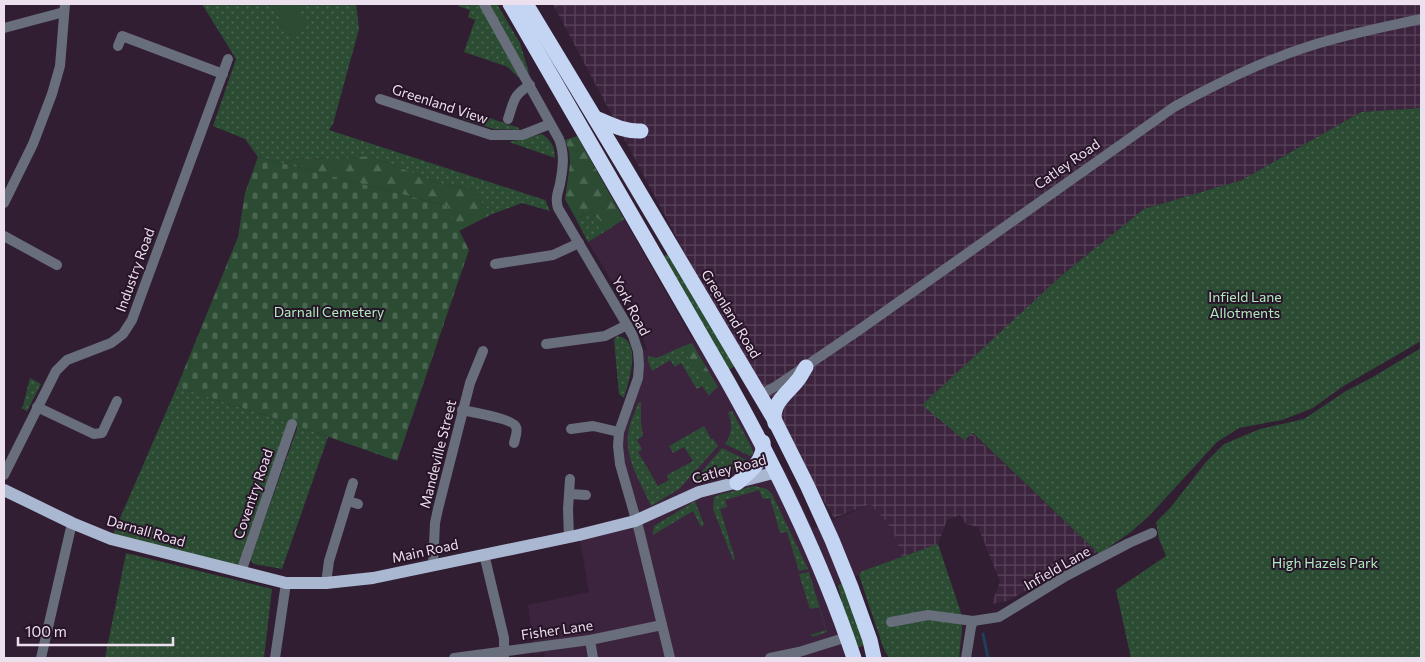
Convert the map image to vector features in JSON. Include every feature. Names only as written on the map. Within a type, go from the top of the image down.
[{"type":"highway","points":[[510,4],[763,445],[814,553],[848,637],[854,658]]},
{"type":"highway","name":"Greenland Road","points":[[526,4],[774,419],[832,540],[870,640],[874,658]]},
{"type":"highway","points":[[595,118],[630,132],[641,131]]},
{"type":"highway","points":[[604,167],[618,157]]},
{"type":"highway","points":[[777,472],[782,464],[783,456],[774,419],[778,401],[797,382],[806,367]]},
{"type":"highway","points":[[734,392],[742,396],[760,395],[755,406],[755,413],[763,445],[758,462],[737,483]]},
{"type":"highway","points":[[777,472],[790,475],[807,485]]},
{"type":"main road","name":"Catley Road","points":[[635,521],[670,507],[690,495],[777,472]]},
{"type":"main road","name":"Darnall Road","points":[[4,490],[72,523],[111,539],[286,582]]},
{"type":"main road","name":"Main Road","points":[[286,582],[326,583],[373,578],[569,537],[635,521]]},
{"type":"street","points":[[484,4],[550,124]]},
{"type":"street","points":[[4,28],[64,8],[60,66],[52,94],[33,144],[4,203]]},
{"type":"street","name":"Catley Road","points":[[760,395],[806,367],[1174,107],[1222,80],[1309,46],[1359,32],[1421,19]]},
{"type":"street","points":[[118,46],[122,36],[223,74]]},
{"type":"street","name":"Industry Road","points":[[4,475],[56,371],[67,360],[111,344],[123,334],[132,320],[228,59]]},
{"type":"street","points":[[508,119],[514,98],[519,92],[530,85]]},
{"type":"street","name":"Greenland View","points":[[380,99],[491,135],[522,134],[550,124]]},
{"type":"street","name":"York Road","points":[[550,124],[563,149],[563,166],[556,201],[561,215],[627,324],[636,344],[639,364],[636,388],[619,432],[618,446],[620,464],[635,521]]},
{"type":"street","points":[[4,236],[57,265]]},
{"type":"street","points":[[495,264],[553,254],[579,243]]},
{"type":"street","points":[[546,344],[605,336],[627,324]]},
{"type":"street","name":"Mandeville Street","points":[[433,566],[435,523],[462,410],[470,383],[483,351]]},
{"type":"street","points":[[37,407],[94,434],[99,434],[102,433],[117,401]]},
{"type":"street","points":[[462,410],[515,424],[517,428],[514,443]]},
{"type":"street","name":"Coventry Road","points":[[241,572],[292,424]]},
{"type":"street","points":[[571,429],[593,426],[619,432]]},
{"type":"street","points":[[569,537],[570,479]]},
{"type":"street","points":[[326,583],[329,561],[353,503],[353,483]]},
{"type":"street","points":[[570,494],[586,495]]},
{"type":"street","points":[[635,521],[670,658]]},
{"type":"street","points":[[41,658],[72,523]]},
{"type":"street","name":"Infield Lane","points":[[891,622],[928,615],[974,621],[999,617],[1066,576],[1129,543],[1152,534]]},
{"type":"street","points":[[484,554],[504,638],[503,655]]},
{"type":"street","points":[[275,658],[286,582]]},
{"type":"street","points":[[966,658],[971,627],[974,621]]},
{"type":"street","name":"Fisher Lane","points":[[454,658],[503,655],[662,625]]},
{"type":"street","points":[[770,658],[799,652],[848,637]]},
{"type":"street","points":[[590,640],[594,658]]},
{"type":"shaded area","points":[[553,4],[1421,4],[1421,108],[1361,112],[1242,180],[1144,209],[1062,275],[923,405],[972,433],[1097,552],[1007,601],[992,604],[1000,581],[978,527],[966,524],[960,515],[947,520],[938,544],[902,557],[895,536],[886,521],[870,504],[834,518],[760,395]]},
{"type":"shaded area","points":[[624,219],[690,335],[787,474],[813,529],[870,504],[886,521],[895,536],[902,557],[862,571],[859,575],[836,585],[862,658],[546,658],[544,652],[535,655],[528,605],[589,592],[579,535],[635,521],[618,446],[629,404],[638,351],[647,350],[639,326],[588,242]]},
{"type":"green space","points":[[202,4],[356,4],[359,29],[333,124],[329,130],[545,200],[550,211],[522,203],[492,214],[470,188],[438,183],[370,156],[334,159],[297,158],[285,164],[258,157],[245,139],[213,126],[236,59]]},
{"type":"green space","points":[[275,4],[297,4],[307,30],[287,37]]},
{"type":"green space","points":[[459,4],[497,4],[520,43],[529,73],[518,77],[508,67],[464,52],[475,20],[468,17],[470,10],[458,6]]},
{"type":"green space","name":"Infield Lane Allotments","points":[[1421,108],[1421,341],[1342,387],[1313,408],[1282,420],[1239,428],[1217,442],[1150,515],[1131,532],[1099,554],[973,433],[964,440],[922,405],[1062,275],[1144,209],[1242,180],[1361,112]]},
{"type":"green space","points":[[466,110],[519,128],[519,130],[494,129],[463,119]]},
{"type":"green space","points":[[542,134],[552,144],[555,158],[509,142]]},
{"type":"green space","points":[[577,136],[624,219],[606,231],[599,219],[590,212],[576,219],[565,199],[570,164],[569,151],[565,140]]},
{"type":"green space","points":[[370,156],[438,183],[470,188],[492,214],[459,231],[447,206],[285,164],[297,158],[334,159]]},
{"type":"green space","name":"Darnall Cemetery","points":[[258,157],[447,206],[469,250],[397,461],[292,424],[177,387],[238,237],[245,193]]},
{"type":"green space","points":[[590,212],[599,219],[606,231],[588,242],[576,219]]},
{"type":"green space","points":[[669,253],[735,366],[727,371],[661,258]]},
{"type":"green space","points":[[617,336],[625,339],[630,345],[632,353],[631,372],[624,398],[619,394],[614,340]]},
{"type":"green space","points":[[692,343],[718,387],[712,392],[681,347]]},
{"type":"green space","points":[[681,347],[712,392],[709,396],[702,386],[697,389],[681,363],[675,367],[670,360],[652,371],[648,356],[657,358]]},
{"type":"green space","name":"High Hazels Park","points":[[1421,348],[1421,658],[1131,658],[1116,590],[1166,556],[1159,539],[1156,522],[1171,507],[1206,462],[1224,444],[1260,429],[1304,419],[1346,391]]},
{"type":"green space","points":[[30,378],[41,384],[27,411],[21,408]]},
{"type":"green space","points":[[177,387],[292,424],[241,572],[111,539]]},
{"type":"green space","points":[[639,402],[641,402],[643,436],[637,440],[642,449],[638,452],[658,486],[669,480],[667,475],[693,461],[684,447],[673,453],[669,446],[704,426],[711,439],[718,446],[679,489],[651,506],[629,454],[628,435],[632,418]]},
{"type":"green space","points":[[732,411],[752,448],[753,454],[750,456],[725,444],[731,429],[728,412]]},
{"type":"green space","points":[[298,426],[328,437],[282,569],[254,564],[250,560]]},
{"type":"green space","points":[[722,448],[748,461],[733,470],[693,482]]},
{"type":"green space","points":[[754,486],[767,489],[772,494],[808,569],[799,571],[787,532],[780,533],[770,498],[763,499],[759,490],[725,500],[727,507],[720,509],[735,559],[733,560],[713,509],[714,497]]},
{"type":"green space","points":[[695,501],[704,525],[701,527],[693,511],[653,535],[654,526]]},
{"type":"green space","points":[[938,544],[961,613],[962,629],[959,658],[889,658],[883,647],[859,575],[862,571]]},
{"type":"green space","points":[[126,553],[272,589],[264,658],[105,658]]},
{"type":"green space","points":[[809,572],[827,632],[813,637],[810,635],[826,630],[819,607],[810,609],[799,574]]},
{"type":"green space","points":[[843,583],[865,645],[857,648],[842,604],[838,585]]},
{"type":"waterway","points":[[983,634],[988,658]]}]
